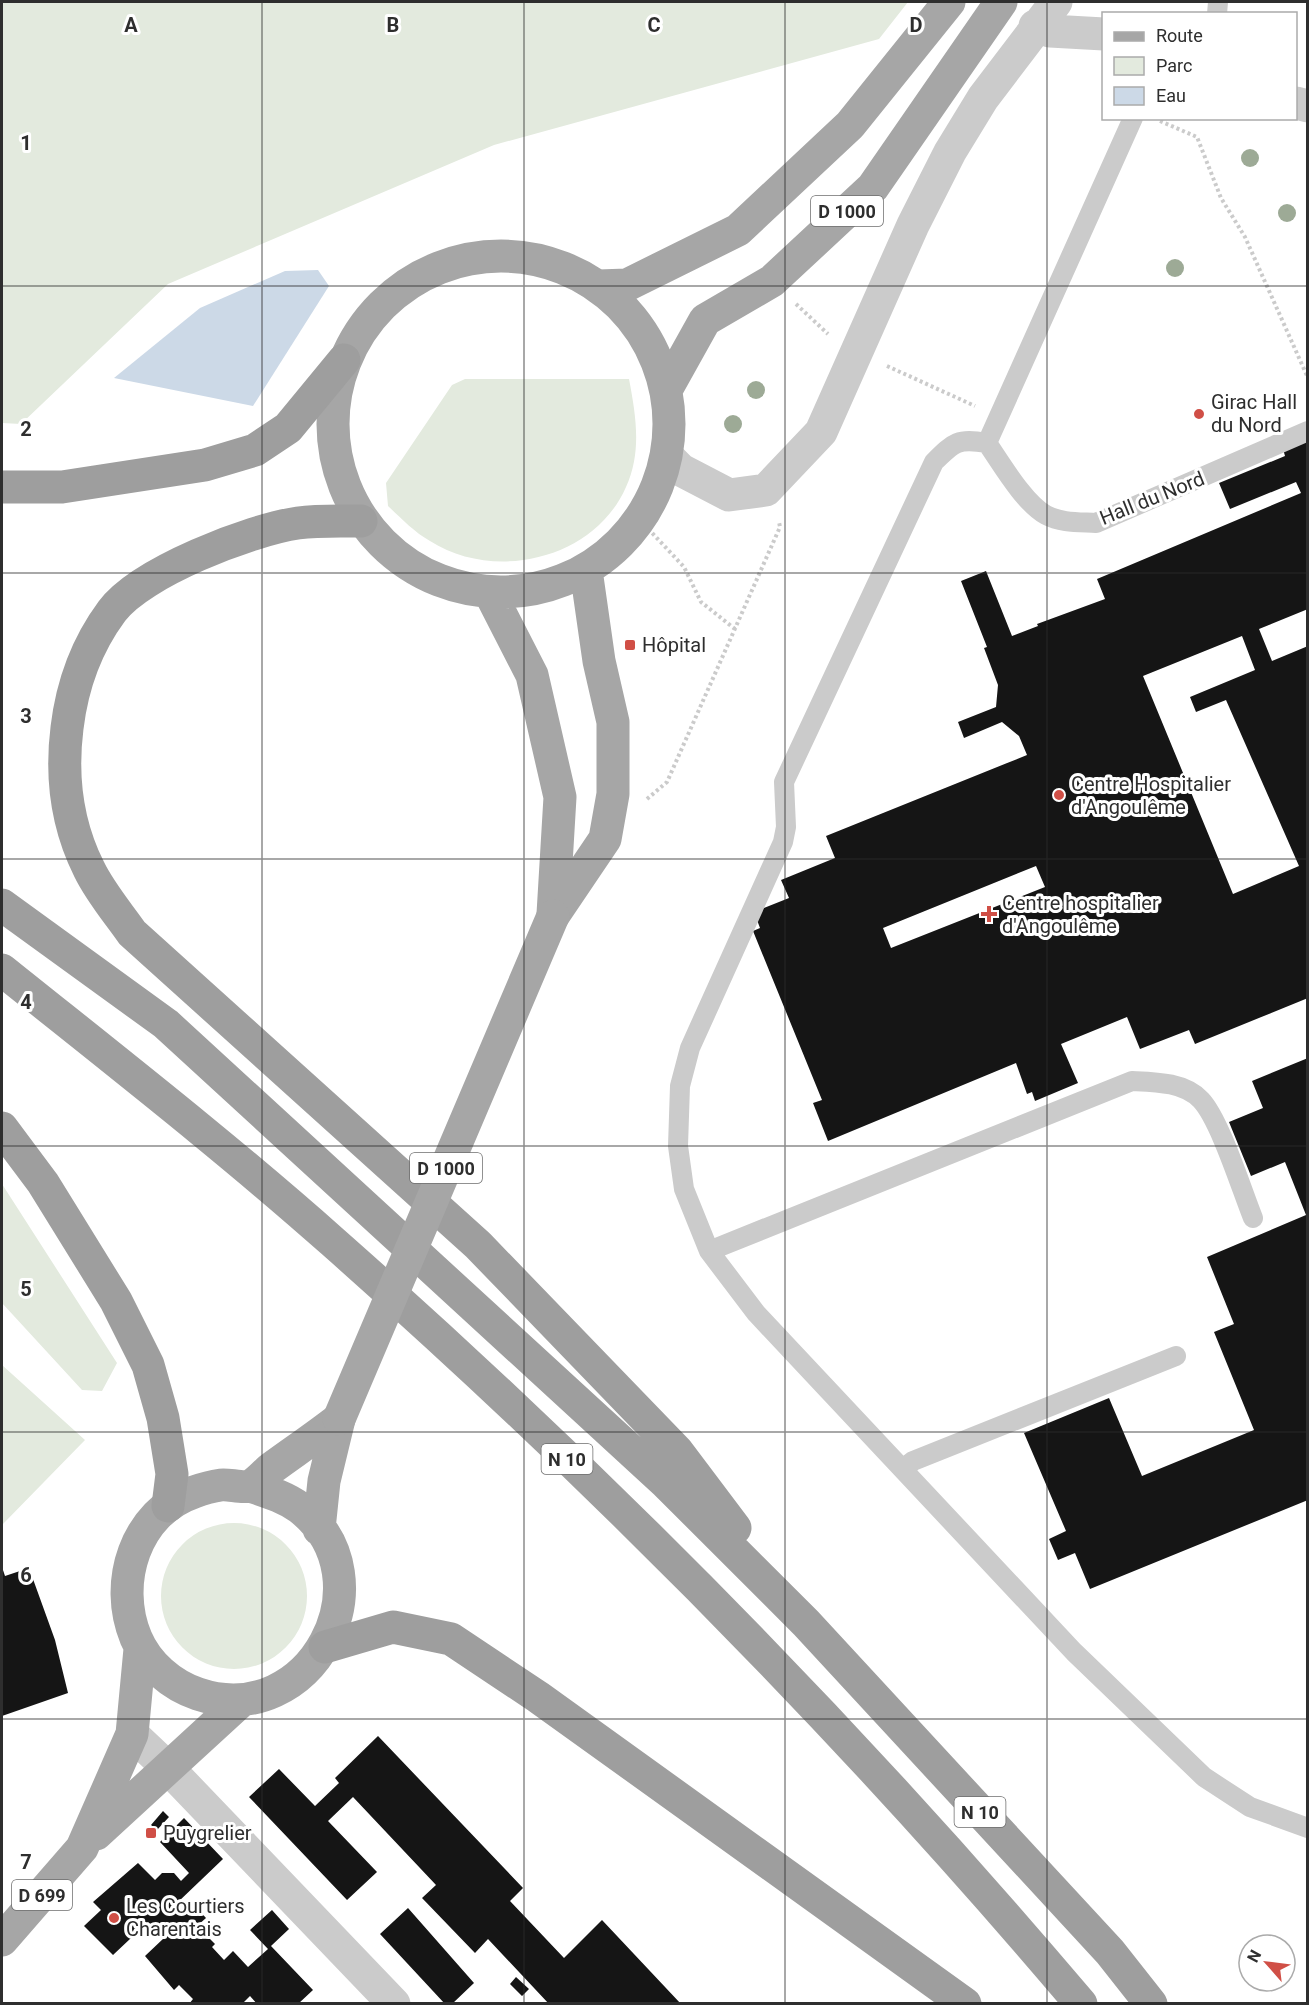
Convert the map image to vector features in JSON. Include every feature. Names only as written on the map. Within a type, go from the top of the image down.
[{"type":"highway","points":[[2,487],[62,487],[205,465],[255,450],[288,428],[344,360]]},
{"type":"highway","points":[[362,521],[300,522],[268,529],[201,554],[149,581],[113,609],[87,652],[70,701],[63,758],[69,816],[89,870],[132,933],[478,1245],[677,1451],[806,1623]]},
{"type":"highway","name":"N 10","points":[[2,905],[166,1024],[665,1482],[806,1623],[1110,1952],[1151,2004]]},
{"type":"highway","name":"N 10","points":[[2,969],[163,1098],[331,1240],[492,1387],[663,1551],[897,1792],[1081,2004]]},
{"type":"highway","points":[[2,1128],[43,1184],[116,1301],[148,1365],[163,1418],[172,1474],[168,1506]]},
{"type":"highway","points":[[325,1647],[393,1627],[451,1639],[538,1697],[965,2004]]},
{"type":"main road","name":"D 1000","points":[[599,286],[627,285],[738,230],[850,125],[949,2]]},
{"type":"main road","name":"D 1000","points":[[666,390],[705,320],[772,281],[873,187],[1001,2]]},
{"type":"main road","points":[[504,255],[554,264],[599,286],[630,315],[653,350],[666,390],[670,423],[667,456],[657,489],[640,520],[616,548],[586,570],[540,589],[490,593],[452,587],[418,572],[387,550],[362,521],[338,470],[332,415],[344,360],[370,316],[408,283],[454,261],[504,255]]},
{"type":"main road","name":"D 1000","points":[[319,1529],[324,1482],[339,1419],[553,916],[605,838],[613,794],[613,722],[599,661],[586,570]]},
{"type":"main road","name":"D 1000","points":[[490,593],[532,675],[560,797],[553,916]]},
{"type":"main road","name":"D 1000","points":[[250,1486],[339,1419]]},
{"type":"main road","points":[[250,1486],[277,1494],[300,1509],[319,1529],[334,1557],[340,1587],[337,1618],[325,1647],[304,1673],[275,1691],[242,1700],[213,1699],[184,1689],[160,1672],[140,1648],[128,1619],[125,1588],[131,1557],[146,1529],[168,1506],[193,1492],[212,1487],[250,1486]]},
{"type":"main road","points":[[82,1848],[132,1734],[140,1648]]},
{"type":"main road","points":[[82,1848],[242,1700]]},
{"type":"main road","name":"D 699","points":[[2,1940],[82,1848]]},
{"type":"street","points":[[667,456],[681,470],[729,495],[766,490],[821,432],[913,225],[950,152],[983,98],[1035,26],[1056,2]]},
{"type":"street","points":[[1035,26],[1050,31],[1102,34]]},
{"type":"street","points":[[132,1734],[167,1767],[394,2004]]},
{"type":"lane","points":[[1132,120],[987,443],[967,440],[952,444],[934,462],[784,782],[786,827],[783,842],[690,1048],[680,1086],[678,1146],[684,1189],[709,1251],[756,1313],[904,1468],[1074,1652],[1204,1777],[1250,1807],[1308,1828]]},
{"type":"lane","name":"Hall du Nord","points":[[987,443],[1024,494],[1045,515],[1066,522],[1096,523],[1308,431]]},
{"type":"lane","points":[[709,1251],[1132,1082],[1173,1084],[1202,1101],[1218,1131],[1253,1218]]},
{"type":"lane","points":[[904,1468],[913,1461],[977,1434],[1176,1356]]},
{"type":"path","points":[[1159,120],[1197,137],[1221,198],[1245,237],[1308,378]]},
{"type":"path","points":[[643,803],[666,782],[780,527],[770,485]]},
{"type":"path","points":[[640,520],[684,567],[701,602],[735,629]]},
{"type":"green space","points":[[2,2],[908,2],[879,39],[494,145],[168,284],[21,424],[2,423]]},
{"type":"green space","points":[[465,379],[629,379],[636,434],[631,474],[611,512],[591,532],[567,547],[540,557],[512,561],[483,560],[455,553],[430,541],[388,506],[386,483],[452,385]]},
{"type":"green space","points":[[2,1184],[117,1363],[102,1391],[82,1390],[2,1303]]},
{"type":"green space","points":[[2,1365],[85,1440],[2,1525]]},
{"type":"green space","points":[[234,1523],[262,1528],[286,1544],[302,1568],[307,1596],[302,1624],[286,1648],[262,1664],[234,1669],[206,1664],[182,1648],[166,1624],[161,1596],[166,1568],[182,1544],[206,1528]]},
{"type":"water","points":[[318,270],[329,286],[253,406],[114,378],[200,308],[285,271]]},
{"type":"building","name":"Centre Hospitalier d'Angoulême","points":[[1308,438],[1308,609],[1259,629],[1272,661],[1308,646],[1308,998],[1195,1044],[1189,1030],[1140,1049],[1127,1017],[1061,1044],[1078,1083],[1035,1101],[1032,1092],[1027,1094],[1016,1063],[828,1141],[813,1103],[822,1100],[753,931],[760,928],[754,912],[789,898],[781,880],[835,858],[826,836],[1027,755],[1019,736],[1002,722],[964,738],[958,722],[996,707],[998,685],[984,648],[987,647],[961,581],[986,571],[1012,636],[1038,626],[1037,624],[1105,599],[1097,579],[1301,493],[1296,482],[1230,509],[1219,483],[1285,456],[1283,449]],"holes":[[[1242,636],[1255,670],[1190,697],[1196,712],[1226,700],[1299,866],[1233,894],[1143,676]],[[1036,866],[1045,887],[891,948],[883,928]]]},
{"type":"building","points":[[1308,1058],[1308,1500],[1090,1589],[1075,1553],[1058,1560],[1049,1539],[1066,1531],[1024,1433],[1109,1398],[1142,1476],[1254,1430],[1214,1332],[1234,1324],[1207,1257],[1306,1215],[1285,1162],[1251,1176],[1229,1122],[1263,1108],[1252,1081]]},
{"type":"building","points":[[2,1567],[5,1576],[29,1568],[55,1640],[68,1693],[2,1716]]},
{"type":"building","points":[[378,1736],[523,1888],[510,1901],[564,1958],[602,1920],[681,2004],[549,2004],[488,1939],[475,1953],[422,1898],[436,1885],[353,1797],[328,1821],[377,1872],[347,1900],[249,1797],[279,1769],[315,1806],[339,1783],[335,1778]]},
{"type":"building","points":[[163,1811],[169,1817],[157,1830],[151,1825]]},
{"type":"building","points":[[184,1818],[223,1859],[177,1903],[187,1913],[195,1906],[206,1918],[197,1926],[215,1944],[212,1947],[224,1960],[233,1951],[248,1967],[268,1949],[250,1930],[272,1910],[289,1929],[271,1946],[313,1990],[298,2004],[257,2004],[250,1996],[242,2004],[189,2004],[193,1999],[179,1985],[174,1990],[145,1956],[164,1938],[148,1922],[113,1955],[84,1926],[101,1910],[93,1902],[138,1863],[155,1880],[162,1873],[174,1873],[181,1881],[189,1873],[160,1842]]},
{"type":"building","points":[[408,1908],[474,1983],[452,2004],[445,2004],[380,1934]]},
{"type":"building","points":[[516,1977],[529,1989],[522,1996],[510,1984]]},
{"type":"place","name":"Girac Hall du Nord","points":[[1199,414]]},
{"type":"place","name":"Hôpital","points":[[630,645]]},
{"type":"place","name":"Centre Hospitalier d'Angoulême","points":[[1059,795]]},
{"type":"place","name":"Centre hospitalier d'Angoulême","points":[[989,914]]},
{"type":"place","name":"Puygrelier","points":[[151,1833]]},
{"type":"place","name":"Les Courtiers Charentais","points":[[114,1918]]}]
